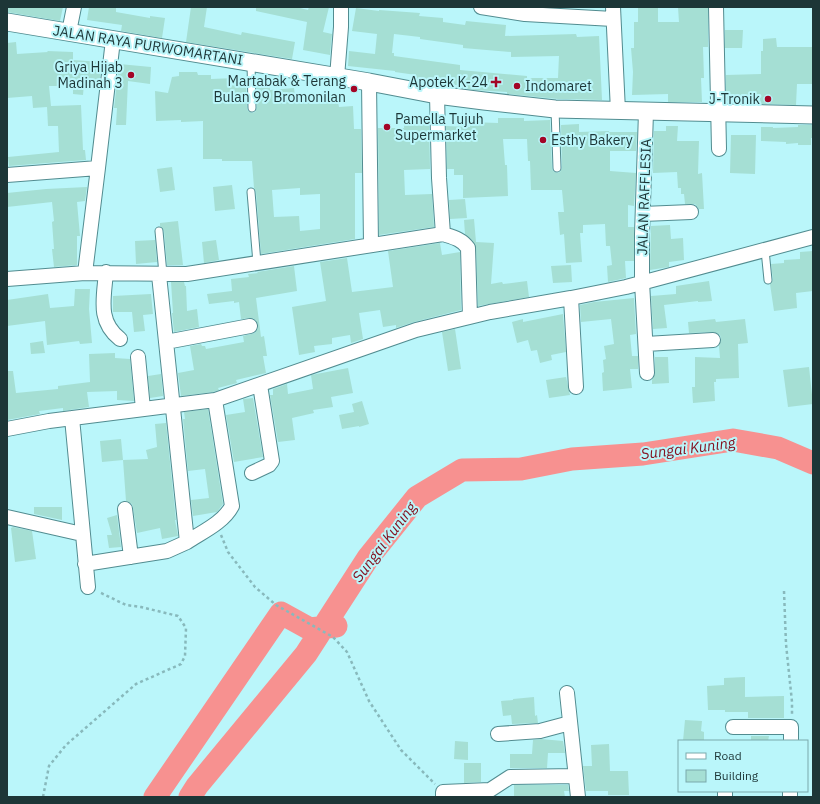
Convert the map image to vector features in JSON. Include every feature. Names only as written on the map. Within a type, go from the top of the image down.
[{"type":"street","points":[[69,32],[74,7]]},
{"type":"street","points":[[337,77],[341,7]]},
{"type":"street","points":[[481,7],[525,11],[613,13],[618,111]]},
{"type":"street","points":[[716,7],[719,148]]},
{"type":"street","name":"JALAN RAYA PURWOMARTANI","points":[[7,22],[369,82],[437,95],[555,109],[813,115]]},
{"type":"street","points":[[84,273],[113,40]]},
{"type":"street","points":[[369,82],[371,245]]},
{"type":"street","points":[[437,95],[439,178],[443,234]]},
{"type":"street","name":"JALAN RAFFLESIA","points":[[646,112],[642,282],[647,373]]},
{"type":"street","points":[[7,175],[98,168]]},
{"type":"street","points":[[643,214],[691,212]]},
{"type":"street","points":[[7,279],[106,272],[188,274],[443,234],[458,239],[468,248],[470,316]]},
{"type":"street","points":[[7,428],[49,421],[215,400],[416,330],[470,316],[571,298],[642,282],[813,238]]},
{"type":"street","points":[[106,272],[104,308],[105,318],[110,330],[120,339]]},
{"type":"street","points":[[161,274],[172,406],[187,542]]},
{"type":"street","points":[[571,298],[576,387]]},
{"type":"street","points":[[166,342],[250,326]]},
{"type":"street","points":[[646,344],[713,340]]},
{"type":"street","points":[[138,357],[142,409]]},
{"type":"street","points":[[252,473],[269,465],[272,460],[260,385]]},
{"type":"street","points":[[85,564],[167,551],[187,542],[217,523],[230,510],[232,506],[215,400]]},
{"type":"street","points":[[72,418],[88,587]]},
{"type":"street","points":[[126,509],[131,556]]},
{"type":"street","points":[[7,517],[82,534]]},
{"type":"street","points":[[567,693],[578,797]]},
{"type":"street","points":[[498,734],[540,730],[570,723]]},
{"type":"street","points":[[733,727],[791,734]]},
{"type":"street","points":[[443,795],[490,790],[510,777],[575,776]]},
{"type":"lane","points":[[251,63],[252,108]]},
{"type":"lane","points":[[555,109],[557,168]]},
{"type":"lane","points":[[251,192],[257,263]]},
{"type":"lane","points":[[159,231],[161,274]]},
{"type":"lane","points":[[765,250],[768,280]]},
{"type":"path","points":[[217,523],[228,552],[255,587],[276,605],[333,637],[347,652],[369,701],[401,750],[443,795]]},
{"type":"path","points":[[44,797],[49,766],[66,745],[136,684],[181,664],[185,656],[186,628],[178,616],[126,605],[88,587]]},
{"type":"path","points":[[784,591],[786,644],[792,702],[791,734]]},
{"type":"building","points":[[7,7],[63,7],[60,21],[7,12]]},
{"type":"building","points":[[89,7],[116,7],[116,12],[150,18],[150,16],[165,18],[162,38],[121,31],[122,25],[87,20]]},
{"type":"building","points":[[191,7],[207,7],[204,27],[241,35],[242,32],[295,42],[292,59],[186,42]]},
{"type":"building","points":[[256,7],[296,7],[308,10],[309,7],[329,7],[323,32],[332,34],[330,55],[303,50],[307,22],[256,11]]},
{"type":"building","points":[[638,7],[658,7],[658,22],[679,22],[678,7],[708,7],[708,47],[703,47],[704,78],[701,78],[702,102],[668,102],[668,94],[632,95],[633,72],[631,48],[634,48],[634,22],[638,22]]},
{"type":"building","points":[[356,8],[420,13],[419,16],[443,18],[443,22],[465,25],[466,21],[506,25],[505,36],[576,34],[577,37],[599,36],[602,100],[558,99],[507,94],[507,92],[474,90],[462,88],[462,86],[415,79],[416,75],[395,71],[348,66],[349,51],[375,54],[377,34],[352,31]],"holes":[[[394,34],[420,37],[420,39],[463,45],[463,48],[511,52],[511,57],[559,56],[558,78],[527,78],[527,76],[460,70],[460,65],[394,56],[394,53],[392,53]]]},
{"type":"building","points":[[725,30],[743,30],[742,48],[725,48]]},
{"type":"building","points":[[776,38],[777,47],[813,47],[813,84],[797,84],[796,105],[761,104],[760,99],[726,101],[726,75],[761,74],[761,51],[763,51],[763,39]]},
{"type":"building","points":[[16,42],[17,54],[48,52],[47,51],[73,52],[73,60],[102,62],[99,85],[84,84],[83,95],[73,94],[73,86],[49,86],[51,106],[81,105],[83,150],[85,150],[86,160],[9,166],[8,157],[59,152],[58,126],[48,126],[47,107],[33,108],[32,96],[7,98],[7,43]]},
{"type":"building","points":[[119,64],[151,67],[150,84],[128,81],[126,125],[116,125],[117,108],[114,108]]},
{"type":"building","points":[[179,72],[197,72],[198,75],[211,75],[211,79],[235,78],[235,82],[246,82],[247,108],[248,111],[252,113],[255,112],[257,108],[256,82],[270,81],[270,90],[294,88],[295,96],[311,96],[311,104],[338,102],[339,107],[353,106],[354,129],[361,129],[362,173],[355,173],[355,239],[261,254],[252,161],[222,161],[222,159],[203,159],[203,121],[156,121],[155,91],[168,93],[172,77],[179,76]],"holes":[[[300,188],[300,195],[320,194],[320,229],[300,231],[299,216],[274,217],[272,190]]]},
{"type":"building","points":[[498,118],[524,118],[524,121],[550,120],[552,168],[553,171],[557,173],[560,172],[562,168],[561,125],[579,124],[579,132],[637,132],[636,151],[610,151],[610,171],[636,173],[634,206],[628,205],[628,227],[634,227],[634,261],[625,261],[626,278],[608,282],[607,266],[612,265],[610,246],[606,246],[605,224],[583,225],[583,233],[580,233],[582,262],[566,263],[564,234],[560,235],[558,212],[564,212],[562,190],[531,190],[530,161],[528,161],[527,139],[503,139],[505,165],[507,165],[508,196],[463,198],[463,175],[454,175],[454,169],[447,169],[446,126],[470,127],[470,122],[498,123]]},
{"type":"building","points":[[404,122],[429,123],[430,169],[404,170],[405,195],[432,194],[434,227],[379,235],[378,128],[404,128]]},
{"type":"building","points":[[798,125],[813,125],[813,138],[811,138],[811,145],[761,141],[761,127],[798,127]]},
{"type":"building","points":[[666,126],[678,126],[677,141],[699,141],[698,174],[702,173],[704,209],[699,209],[695,204],[685,204],[684,194],[681,194],[681,188],[678,188],[677,172],[653,173],[654,131],[666,131]]},
{"type":"building","points":[[731,135],[756,135],[755,174],[730,173]]},
{"type":"building","points":[[172,167],[175,190],[160,192],[157,169]]},
{"type":"building","points":[[232,185],[235,209],[215,211],[213,187]]},
{"type":"building","points":[[87,187],[85,201],[77,202],[80,236],[77,236],[77,265],[54,267],[52,249],[54,249],[52,222],[54,221],[52,202],[7,207],[7,193]]},
{"type":"building","points":[[465,199],[467,218],[450,219],[449,200]]},
{"type":"building","points":[[474,219],[476,242],[494,243],[491,284],[527,281],[529,297],[478,306],[476,248],[472,240],[465,234],[464,220]]},
{"type":"building","points":[[178,221],[183,265],[167,265],[164,231],[160,226],[160,223]]},
{"type":"building","points":[[670,225],[671,239],[683,238],[684,260],[669,262],[669,267],[650,270],[651,226]]},
{"type":"building","points":[[155,240],[157,262],[136,264],[135,241]]},
{"type":"building","points":[[216,240],[219,260],[204,263],[202,242]]},
{"type":"building","points":[[440,243],[442,255],[460,252],[461,310],[396,328],[396,325],[383,327],[380,310],[359,313],[363,339],[351,343],[350,335],[332,338],[332,344],[314,346],[315,352],[299,355],[292,307],[326,301],[320,262],[347,258],[352,292],[393,287],[388,251]]},
{"type":"building","points":[[813,251],[813,291],[796,293],[797,308],[774,311],[770,284],[773,280],[771,264],[784,263],[784,260],[800,259],[800,252]]},
{"type":"building","points":[[571,265],[572,282],[553,283],[551,266]]},
{"type":"building","points":[[294,266],[297,291],[256,298],[261,337],[264,336],[267,356],[263,356],[266,373],[236,380],[237,383],[218,388],[219,390],[213,392],[181,396],[178,373],[194,370],[190,346],[201,344],[202,346],[205,346],[206,349],[244,342],[243,336],[255,333],[258,328],[258,324],[253,318],[241,319],[239,302],[234,303],[234,301],[209,304],[207,294],[232,291],[231,279],[249,277],[248,274]]},
{"type":"building","points":[[709,281],[712,301],[664,305],[667,328],[653,329],[651,296],[676,294],[676,286]]},
{"type":"building","points":[[171,282],[184,282],[186,286],[187,311],[197,309],[199,327],[174,332]]},
{"type":"building","points":[[75,289],[90,289],[89,309],[92,343],[80,344],[79,341],[47,345],[45,321],[7,326],[7,300],[48,294],[50,308],[74,306]]},
{"type":"building","points":[[151,294],[153,314],[143,315],[145,331],[134,332],[132,312],[113,312],[113,296]]},
{"type":"building","points":[[634,298],[636,334],[630,335],[632,356],[638,356],[638,369],[630,369],[632,388],[603,391],[603,360],[606,359],[604,346],[614,344],[611,319],[581,322],[580,305]]},
{"type":"building","points":[[563,314],[566,352],[551,355],[552,360],[540,363],[537,350],[531,351],[528,340],[517,343],[512,322],[523,319],[523,322]]},
{"type":"building","points":[[715,319],[716,322],[745,319],[748,343],[738,344],[739,378],[716,379],[716,382],[714,382],[715,401],[693,403],[692,387],[695,387],[695,357],[720,358],[719,346],[721,339],[720,335],[713,332],[689,333],[688,322]]},
{"type":"building","points":[[455,329],[461,369],[448,371],[442,332]]},
{"type":"building","points":[[43,341],[45,353],[31,354],[30,343]]},
{"type":"building","points":[[115,353],[115,358],[130,359],[134,401],[117,400],[117,391],[87,392],[89,407],[63,411],[63,408],[39,411],[40,414],[7,420],[7,371],[13,371],[16,393],[58,389],[58,386],[90,382],[89,354]]},
{"type":"building","points":[[655,357],[668,357],[669,383],[652,384],[655,373]]},
{"type":"building","points":[[809,367],[813,404],[788,407],[783,370]]},
{"type":"building","points":[[348,368],[353,393],[331,397],[333,407],[313,410],[314,413],[292,418],[295,440],[278,442],[270,395],[273,395],[273,389],[287,384],[288,394],[313,389],[311,375]]},
{"type":"building","points":[[161,374],[163,396],[150,398],[148,376]]},
{"type":"building","points":[[566,377],[570,395],[549,398],[546,380]]},
{"type":"building","points":[[253,398],[263,457],[234,462],[226,415],[245,412],[243,399]]},
{"type":"building","points":[[362,401],[369,424],[342,429],[339,415],[354,412],[352,404]]},
{"type":"building","points":[[208,409],[223,504],[217,512],[193,516],[191,500],[209,498],[205,469],[188,471],[183,419],[185,419],[184,412]]},
{"type":"building","points":[[166,423],[175,520],[178,536],[162,539],[160,528],[137,533],[132,504],[126,501],[123,460],[148,459],[146,450],[157,447],[155,424]]},
{"type":"building","points":[[121,439],[123,460],[102,462],[100,441]]},
{"type":"building","points":[[34,507],[62,507],[62,520],[34,514]]},
{"type":"building","points":[[117,515],[121,547],[109,548],[107,535],[112,535],[107,518]]},
{"type":"building","points":[[13,527],[32,531],[36,559],[15,562],[11,528]]},
{"type":"building","points":[[745,677],[745,697],[784,696],[784,718],[748,718],[748,712],[708,710],[707,686],[724,685],[724,678]]},
{"type":"building","points":[[534,697],[535,716],[537,715],[538,723],[512,724],[511,715],[503,716],[501,701]]},
{"type":"building","points":[[685,720],[702,721],[701,731],[704,732],[704,740],[683,740]]},
{"type":"building","points":[[751,736],[769,736],[768,740],[751,740]]},
{"type":"building","points":[[541,739],[563,741],[565,753],[548,753],[547,768],[510,768],[510,754],[532,754],[533,740]]},
{"type":"building","points":[[455,741],[468,742],[468,760],[454,759]]},
{"type":"building","points":[[609,744],[610,771],[628,771],[629,795],[608,795],[608,791],[586,791],[583,766],[592,766],[591,745]]},
{"type":"building","points":[[464,763],[481,763],[481,782],[464,783]]},
{"type":"building","points":[[514,785],[568,785],[569,791],[564,791],[565,797],[514,797]]},
{"type":"waterway","name":"Sungai Kuning","points":[[190,797],[197,786],[306,654],[368,558],[417,497],[462,470],[521,469],[572,459],[643,454],[733,440],[778,448],[813,463]]},
{"type":"waterway","points":[[155,797],[281,613],[310,629],[336,626]]},
{"type":"place","name":"Griya Hijab Madinah 3","points":[[131,75]]},
{"type":"place","name":"Apotek K-24","points":[[496,82]]},
{"type":"place","name":"Indomaret","points":[[517,86]]},
{"type":"place","name":"Martabak & Terang Bulan 99 Bromonilan","points":[[354,89]]},
{"type":"place","name":"J-Tronik","points":[[768,99]]},
{"type":"place","name":"Pamella Tujuh Supermarket","points":[[387,127]]},
{"type":"place","name":"Esthy Bakery","points":[[543,140]]}]
